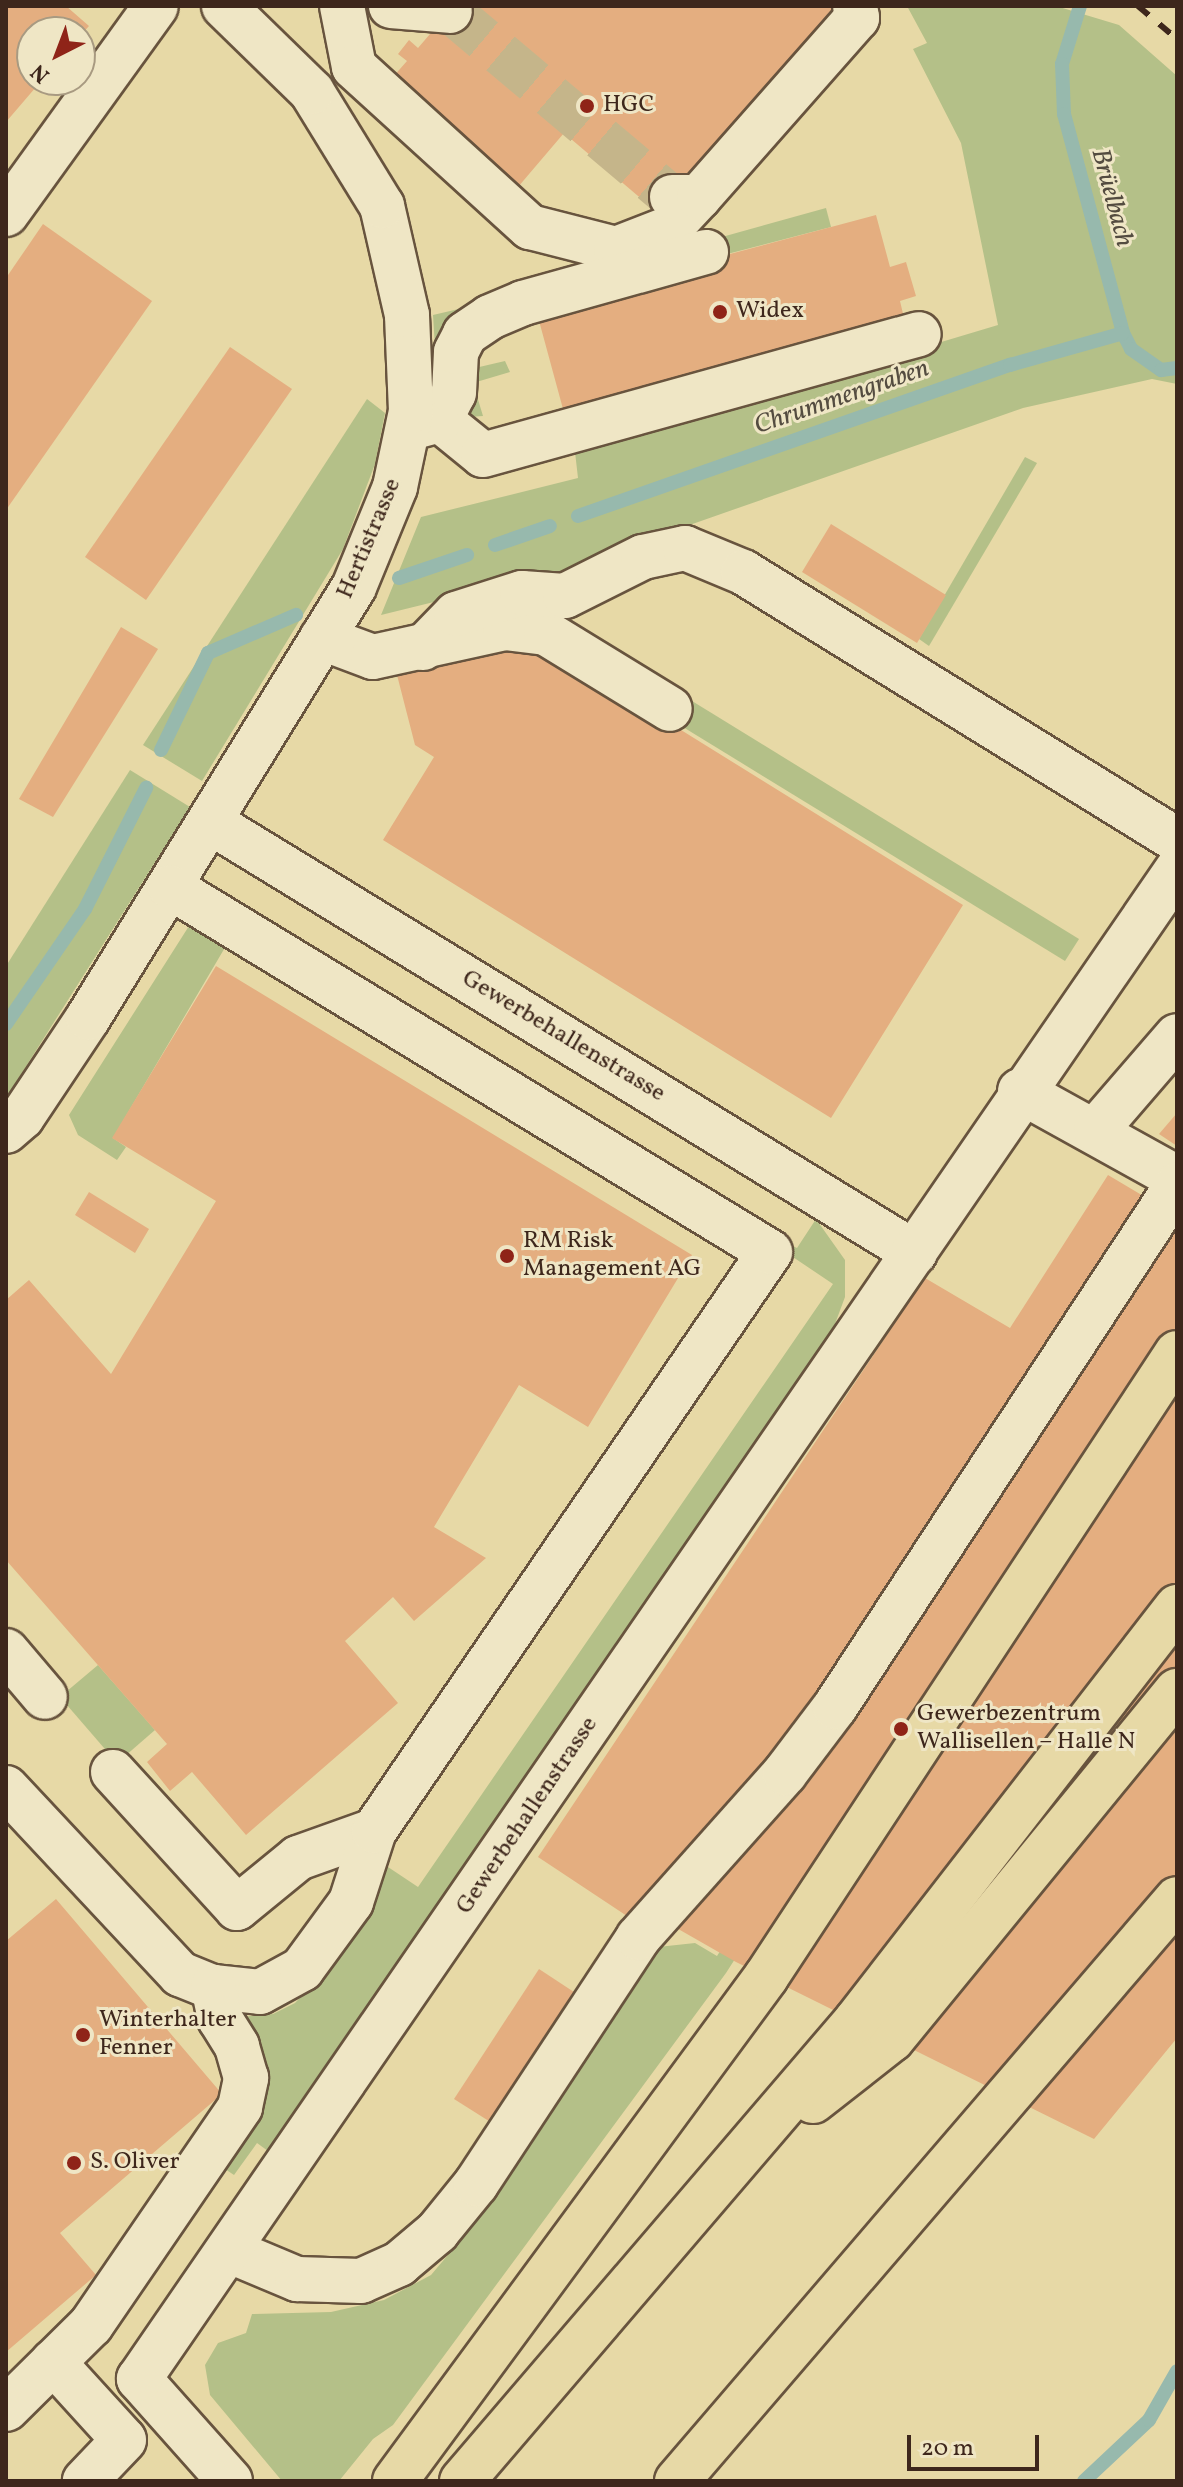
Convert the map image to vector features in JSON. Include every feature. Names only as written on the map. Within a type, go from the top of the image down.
[{"type":"highway","points":[[395,2481],[766,1977],[1177,1353]]},
{"type":"highway","points":[[874,2030],[1177,1607]]},
{"type":"highway","points":[[462,2481],[744,2155],[874,2030],[1177,1691]]},
{"type":"highway","points":[[677,2481],[1177,1899]]},
{"type":"street","points":[[6,214],[156,6]]},
{"type":"street","name":"Hertistrasse","points":[[6,1131],[46,1080],[170,887],[354,587],[424,424],[407,315],[382,206],[312,92],[224,6]]},
{"type":"street","points":[[342,6],[354,67],[530,227],[616,249],[670,228],[685,197],[857,18],[855,6]]},
{"type":"street","points":[[391,6],[450,11]]},
{"type":"street","points":[[312,92],[354,67]]},
{"type":"street","points":[[6,166],[74,119]]},
{"type":"street","points":[[706,252],[523,303],[490,317],[465,334],[456,352],[454,393],[424,424],[483,455],[918,334]]},
{"type":"street","points":[[423,648],[456,614],[522,593],[565,596],[643,557],[685,548],[743,572],[1177,840]]},
{"type":"street","points":[[322,638],[373,657],[505,628],[546,633],[670,709]]},
{"type":"street","name":"Gewerbehallenstrasse","points":[[210,822],[915,1253]]},
{"type":"street","name":"Gewerbehallenstrasse","points":[[230,2481],[139,2379],[915,1253],[1020,1091],[1177,870]]},
{"type":"street","points":[[6,1790],[180,1974],[213,1987],[260,1992],[302,1969],[351,1902],[374,1831],[770,1252],[170,887]]},
{"type":"street","points":[[1096,1130],[1177,1036]]},
{"type":"street","points":[[230,2251],[297,2279],[361,2281],[399,2264],[437,2232],[476,2184],[638,1938],[785,1773],[835,1707],[1173,1188],[1096,1130],[1020,1091]]},
{"type":"street","points":[[6,1651],[45,1697]]},
{"type":"street","points":[[113,1772],[237,1908],[298,1858],[374,1831]]},
{"type":"street","points":[[6,2409],[91,2325],[240,2107],[246,2078],[237,2046],[220,2019],[213,1987]]},
{"type":"street","points":[[53,2362],[124,2440],[85,2481]]},
{"type":"green space","points":[[907,6],[1056,6],[1119,25],[1177,76],[1177,384],[1152,379],[1023,408],[664,534],[567,576],[511,583],[381,615],[421,517],[578,478],[575,452],[998,325],[961,143],[913,49],[927,43]]},
{"type":"green space","points":[[826,208],[831,227],[708,259],[704,242]]},
{"type":"green space","points":[[480,304],[436,362],[433,315]]},
{"type":"green space","points":[[505,361],[510,372],[473,383],[483,416],[468,417],[475,368]]},
{"type":"green space","points":[[367,399],[385,413],[375,464],[343,549],[202,781],[143,745]]},
{"type":"green space","points":[[1025,457],[1037,463],[929,646],[919,639]]},
{"type":"green space","points":[[679,693],[1079,939],[1065,961],[665,716]]},
{"type":"green space","points":[[130,770],[190,807],[6,1098],[6,966]]},
{"type":"green space","points":[[189,926],[230,939],[113,1138],[126,1147],[117,1160],[78,1135],[69,1115]]},
{"type":"green space","points":[[816,1219],[845,1260],[845,1297],[832,1332],[268,2151],[257,2143],[234,2175],[222,2167],[239,2017],[273,2014],[295,2003],[311,1986],[385,1865],[418,1887],[833,1284],[781,1249],[786,1243],[797,1248]]},
{"type":"green space","points":[[98,1665],[155,1730],[117,1763],[60,1697]]},
{"type":"green space","points":[[855,1743],[803,1853],[726,1973],[393,2425],[373,2439],[339,2481],[282,2481],[210,2395],[205,2365],[218,2343],[246,2333],[252,2314],[331,2312],[384,2300],[431,2275],[464,2236],[620,1995],[658,1947],[695,1943],[717,1956]]},
{"type":"building","points":[[6,6],[66,6],[78,16],[16,16],[16,96],[28,96],[6,122]]},
{"type":"building","name":"HGC","points":[[454,6],[836,6],[658,213],[564,133],[518,187],[392,78],[407,61],[398,54],[409,40],[418,48]]},
{"type":"building","name":"Widex","points":[[876,215],[890,267],[906,262],[916,296],[900,301],[904,318],[563,409],[535,306]]},
{"type":"building","points":[[43,224],[152,301],[6,510],[6,278]]},
{"type":"building","points":[[230,347],[292,389],[146,600],[85,557]]},
{"type":"building","points":[[831,524],[946,595],[917,643],[802,572]]},
{"type":"building","points":[[121,627],[158,649],[53,817],[19,799]]},
{"type":"building","points":[[536,640],[963,905],[831,1118],[383,840],[434,757],[415,745],[397,675]]},
{"type":"building","points":[[216,966],[692,1255],[588,1427],[519,1385],[434,1527],[486,1558],[414,1621],[393,1597],[345,1641],[398,1703],[246,1835],[192,1772],[170,1791],[147,1762],[167,1744],[6,1560],[6,1300],[29,1280],[111,1374],[216,1201],[112,1138]]},
{"type":"building","points":[[1177,1113],[1177,1146],[1159,1134]]},
{"type":"building","name":"Gewerbezentrum Wallisellen – Halle N","points":[[1108,1175],[1177,1216],[1177,2038],[1094,2139],[736,1962],[638,1906],[630,1918],[538,1857],[925,1278],[1010,1328]]},
{"type":"building","points":[[89,1192],[149,1229],[135,1253],[75,1215]]},
{"type":"building","name":"S. Oliver","points":[[56,1899],[222,2094],[60,2233],[96,2275],[6,2352],[6,1941]]},
{"type":"building","points":[[539,1969],[577,1994],[492,2123],[454,2099]]},
{"type":"waterway","name":"Brüelbach","points":[[1080,6],[1062,64],[1064,114],[1123,333],[1131,349],[1161,370],[1177,368]]},
{"type":"waterway","name":"Chrummengraben","points":[[578,516],[1010,365],[1123,333]]},
{"type":"waterway","name":"Chrummengraben","points":[[495,545],[550,526]]},
{"type":"waterway","name":"Chrummengraben","points":[[399,578],[467,555]]},
{"type":"waterway","name":"Chrummengraben","points":[[161,750],[208,653],[296,615]]},
{"type":"waterway","name":"Chrummengraben","points":[[6,1024],[85,909],[146,788]]},
{"type":"waterway","name":"Brüelbach","points":[[1084,2481],[1149,2420],[1177,2371]]},
{"type":"tunnel","points":[[450,11],[671,197]]},
{"type":"railway","points":[[1138,6],[1177,39]]},
{"type":"place","name":"HGC","points":[[587,106]]},
{"type":"place","name":"Widex","points":[[720,312]]},
{"type":"place","name":"RM Risk Management AG","points":[[507,1256]]},
{"type":"place","name":"Gewerbezentrum Wallisellen – Halle N","points":[[901,1729]]},
{"type":"place","name":"Winterhalter Fenner","points":[[83,2035]]},
{"type":"place","name":"S. Oliver","points":[[74,2163]]}]
